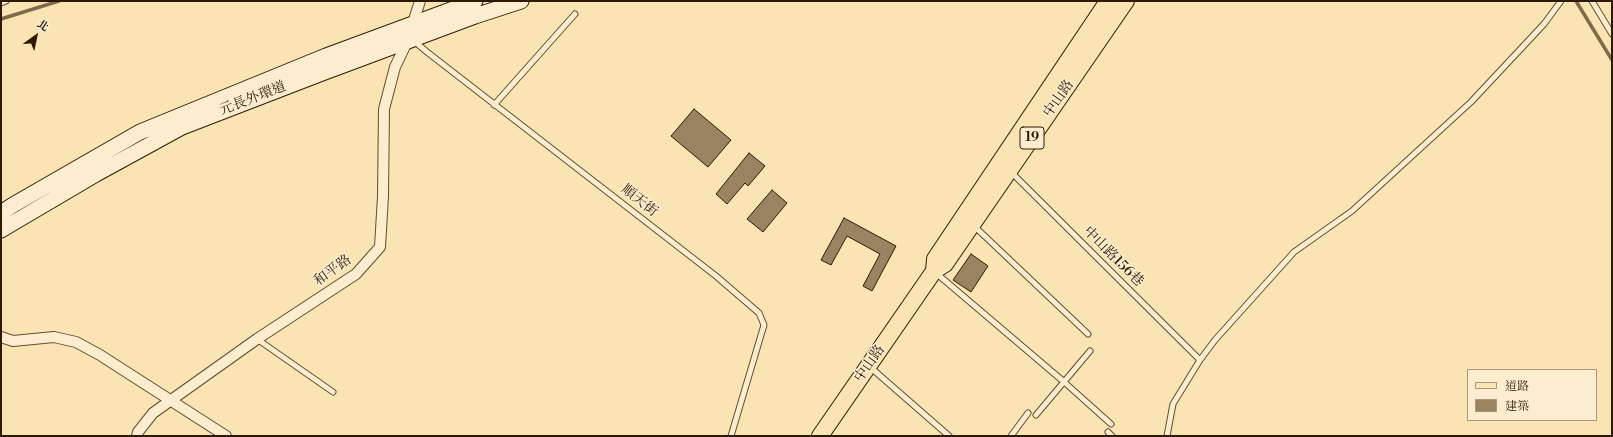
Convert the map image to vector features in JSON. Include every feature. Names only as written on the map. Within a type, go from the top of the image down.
[{"type":"main road","name":"中山路","points":[[934,271],[935,259],[1108,1]]},
{"type":"main road","name":"中山路","points":[[820,436],[934,271],[945,264],[1126,1]]},
{"type":"street","name":"和平路","points":[[137,436],[138,432],[153,412],[257,339],[356,274],[380,247],[384,196],[384,109],[395,67],[410,41],[411,24],[420,1]]},
{"type":"street","name":"元長外環道","points":[[1,213],[12,205],[140,132],[326,56],[475,1]]},
{"type":"street","name":"元長外環道","points":[[1,230],[96,174],[182,127],[475,16],[521,1]]},
{"type":"street","points":[[1,337],[13,341],[54,337],[76,342],[100,355],[226,436]]},
{"type":"lane","points":[[1,3],[6,1]]},
{"type":"lane","points":[[1167,436],[1173,404],[1200,360],[1215,340],[1294,252],[1352,211],[1471,102],[1544,24],[1561,1]]},
{"type":"lane","points":[[1592,1],[1612,34]]},
{"type":"lane","points":[[494,105],[575,14]]},
{"type":"lane","name":"順天街","points":[[410,41],[716,276],[759,313],[764,325],[731,436]]},
{"type":"lane","name":"中山路156巷","points":[[1010,170],[1200,360]]},
{"type":"lane","points":[[972,224],[1088,334]]},
{"type":"lane","points":[[934,271],[1111,424]]},
{"type":"lane","points":[[257,339],[333,392]]},
{"type":"lane","points":[[1036,415],[1063,381],[1090,351]]},
{"type":"lane","points":[[869,366],[949,436]]},
{"type":"lane","points":[[1010,436],[1028,413]]},
{"type":"building","points":[[694,109],[731,140],[708,167],[671,136]]},
{"type":"building","points":[[749,153],[765,166],[748,186],[745,183],[727,204],[716,194]]},
{"type":"building","points":[[772,190],[787,203],[763,232],[747,219]]},
{"type":"building","points":[[844,218],[896,246],[872,291],[863,286],[880,254],[847,236],[831,265],[821,260]]},
{"type":"building","points":[[971,254],[988,266],[971,292],[953,280]]},
{"type":"waterway","points":[[1,19],[59,1]]},
{"type":"waterway","points":[[1576,1],[1612,60]]}]
